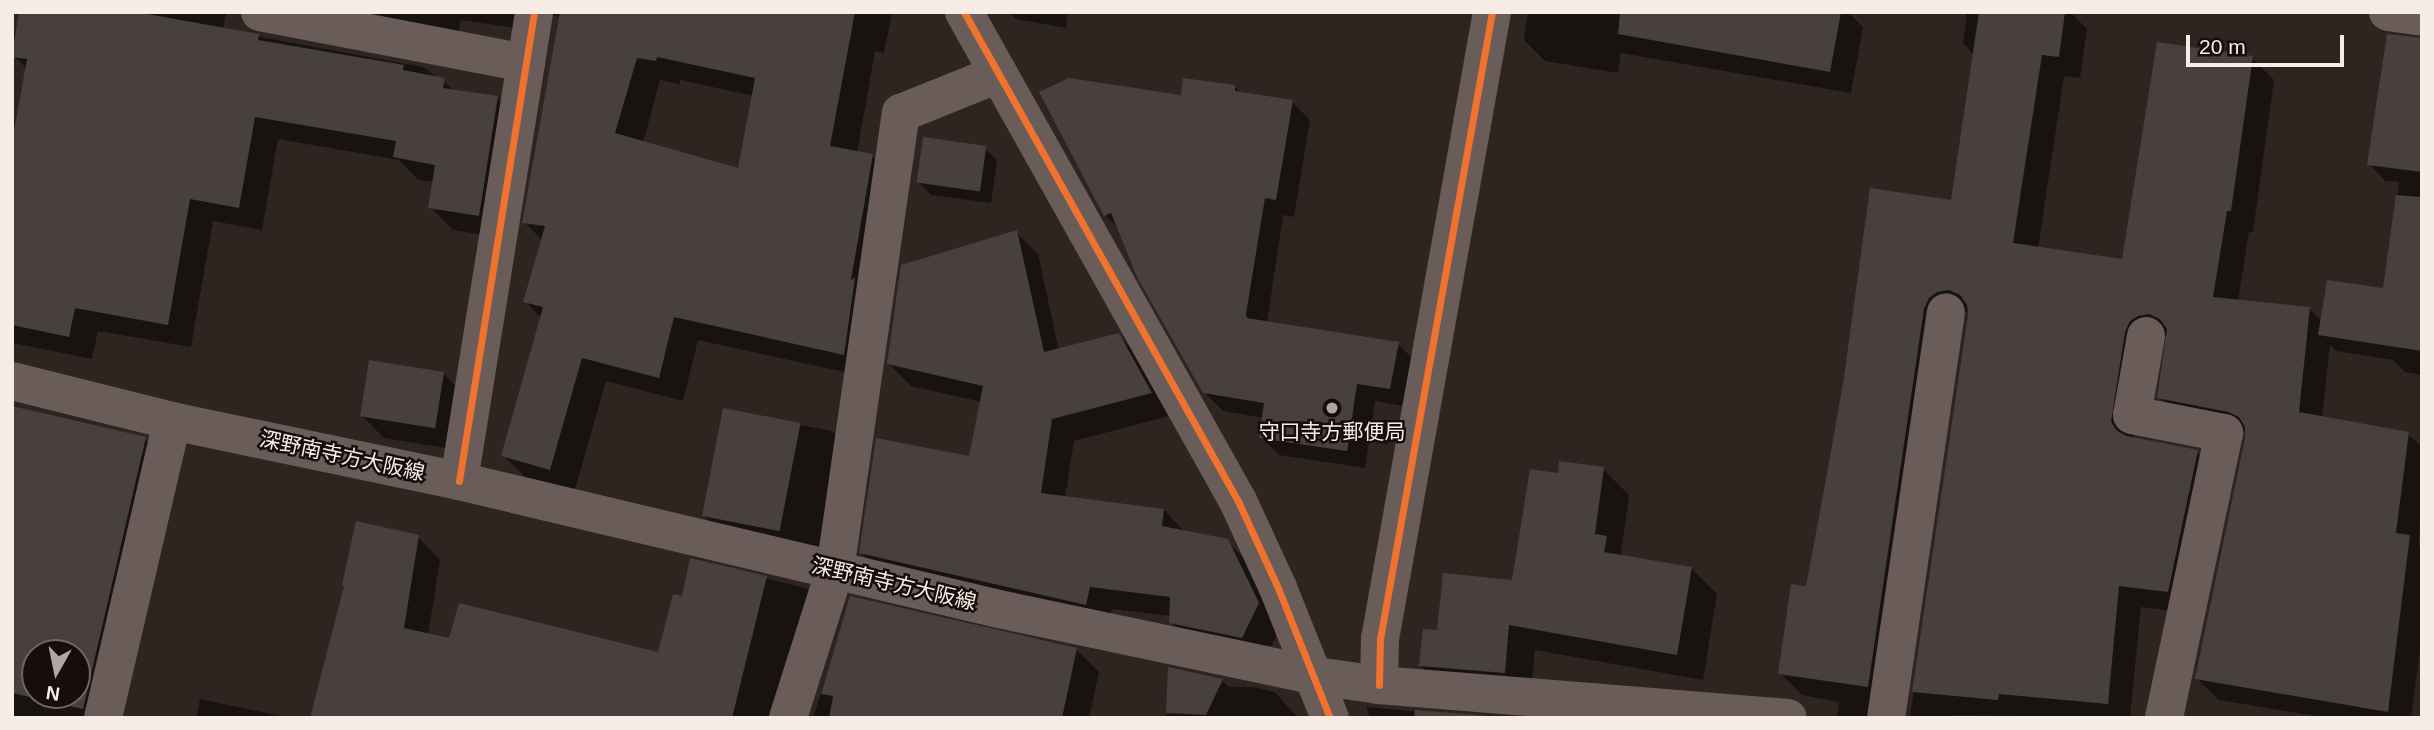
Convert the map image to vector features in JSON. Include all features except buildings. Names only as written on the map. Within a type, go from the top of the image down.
[{"type":"main road","name":"深野南寺方大阪線","points":[[12,381],[173,421],[459,481],[999,609],[1316,676],[1379,685],[1788,718]]},
{"type":"street","points":[[260,12],[526,64]]},
{"type":"street","points":[[459,481],[534,12]]},
{"type":"street","points":[[964,12],[1238,501],[1316,676],[1330,718]]},
{"type":"street","points":[[1379,685],[1380,639],[1492,12]]},
{"type":"street","points":[[2388,12],[2422,17]]},
{"type":"street","points":[[788,718],[835,570],[901,113],[998,74]]},
{"type":"street","points":[[1886,718],[1946,312]]},
{"type":"street","points":[[2146,336],[2132,415],[2224,433],[2164,718]]},
{"type":"street","points":[[103,718],[173,421]]},
{"type":"cycle path","points":[[459,481],[534,12]]},
{"type":"cycle path","points":[[964,12],[1238,501],[1278,588],[1330,718]]},
{"type":"cycle path","points":[[1379,685],[1380,639],[1492,12]]},
{"type":"place","name":"守口寺方郵便局","points":[[1332,408]]}]
